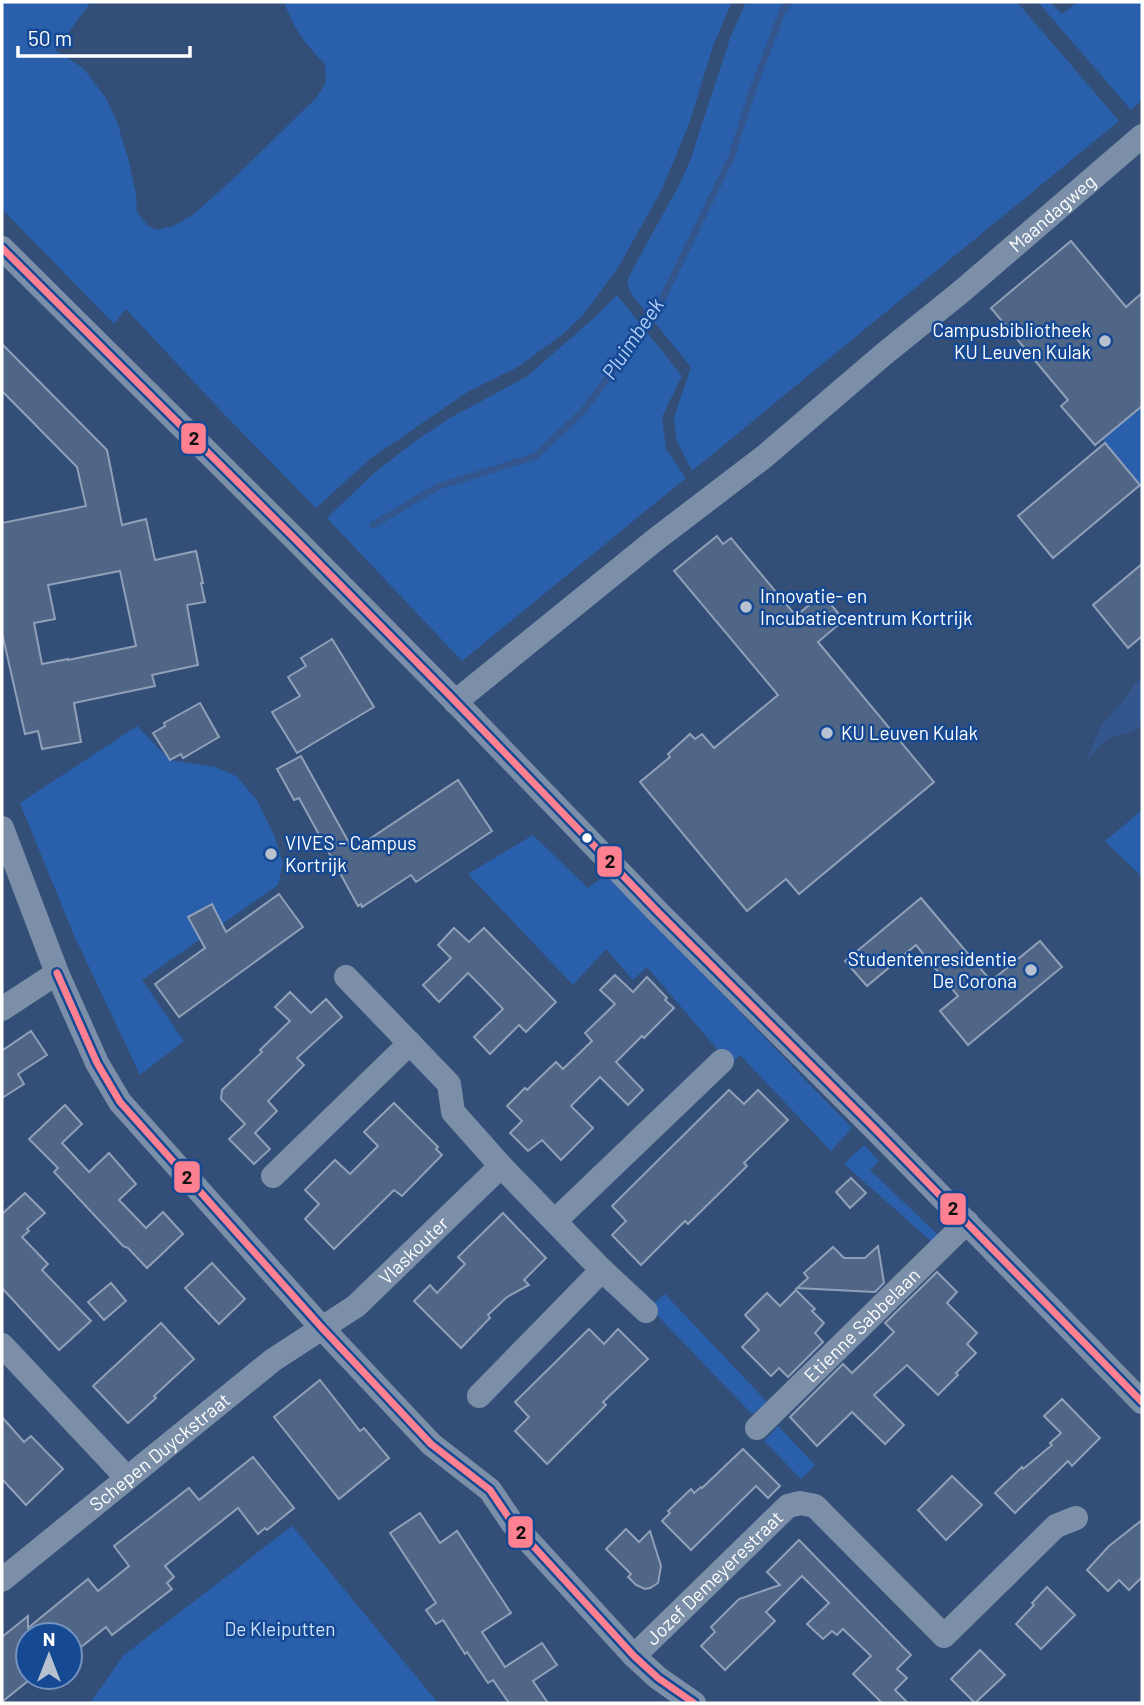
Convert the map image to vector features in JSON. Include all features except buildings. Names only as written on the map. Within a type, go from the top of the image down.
[{"type":"street","name":"Maandagweg","points":[[455,702],[655,540],[765,456],[1142,136]]},
{"type":"street","points":[[2,248],[295,539],[657,911],[1142,1402]]},
{"type":"street","points":[[2,828],[57,973],[97,1063],[120,1102],[322,1328],[431,1444],[490,1490],[513,1524],[634,1656],[658,1678],[694,1703]]},
{"type":"street","points":[[2,1009],[57,973]]},
{"type":"street","points":[[346,977],[449,1084],[453,1112],[501,1166],[646,1311]]},
{"type":"street","points":[[273,1175],[410,1043]]},
{"type":"street","points":[[555,1221],[722,1061]]},
{"type":"street","name":"Vlaskouter","points":[[322,1328],[356,1306],[501,1166]]},
{"type":"street","name":"Etienne Sabbelaan","points":[[757,1427],[967,1222]]},
{"type":"street","points":[[479,1396],[603,1270]]},
{"type":"street","name":"Schepen Duyckstraat","points":[[2,1580],[274,1360],[322,1328]]},
{"type":"street","points":[[2,1345],[127,1478]]},
{"type":"street","name":"Jozef Demeyerestraat","points":[[634,1656],[788,1506],[800,1503],[815,1506],[944,1636],[1056,1526],[1076,1518]]},
{"type":"green space","points":[[2,2],[91,2],[55,50],[83,68],[106,98],[128,158],[137,212],[148,226],[157,230],[174,226],[195,213],[317,97],[326,82],[325,64],[300,35],[284,2],[732,2],[713,46],[689,124],[661,191],[619,266],[584,314],[563,334],[518,367],[469,391],[370,459],[316,508],[126,309],[114,324],[2,209]]},
{"type":"green space","points":[[746,2],[1017,2],[1119,121],[692,471],[676,439],[674,417],[691,367],[632,295],[627,283],[690,161],[730,38]]},
{"type":"green space","points":[[1038,2],[1050,2],[1062,14],[1077,2],[1142,2],[1142,100],[1131,110]]},
{"type":"green space","points":[[617,295],[682,376],[662,417],[666,449],[686,478],[462,661],[327,518],[373,474],[414,442],[450,418],[526,377]]},
{"type":"green space","points":[[1142,406],[1142,488],[1102,439]]},
{"type":"green space","points":[[137,726],[170,760],[215,767],[236,776],[257,800],[274,835],[283,863],[278,885],[142,980],[184,1041],[140,1075],[73,933],[20,803]]},
{"type":"green space","points":[[1142,810],[1142,877],[1105,841]]},
{"type":"green space","points":[[533,835],[588,888],[607,874],[852,1128],[831,1151],[740,1055],[730,1064],[647,967],[633,980],[606,949],[573,985],[468,874]]},
{"type":"green space","points":[[864,1145],[879,1161],[870,1170],[938,1235],[931,1241],[844,1164]]},
{"type":"green space","points":[[665,1294],[767,1402],[752,1414],[649,1307]]},
{"type":"green space","points":[[778,1426],[815,1465],[801,1479],[764,1441]]},
{"type":"green space","name":"De Kleiputten","points":[[292,1526],[438,1703],[90,1703],[124,1655]]},
{"type":"shaded area","points":[[1142,680],[1142,725],[1133,731],[1107,739],[1085,762],[1103,723],[1136,682]]},
{"type":"waterway","name":"Pluimbeek","points":[[373,525],[437,487],[536,456],[584,410],[656,312],[731,158],[752,92],[782,12],[789,2]]},
{"type":"transit line","name":"2","points":[[2,248],[295,539],[657,911],[1142,1402]]},
{"type":"transit line","name":"2","points":[[57,973],[97,1063],[120,1102],[322,1328],[431,1444],[490,1490],[513,1524],[634,1656],[658,1678],[694,1703]]},
{"type":"place","name":"Campusbibliotheek KU Leuven Kulak","points":[[1105,341]]},
{"type":"place","name":"Innovatie- en Incubatiecentrum Kortrijk","points":[[746,607]]},
{"type":"place","name":"KU Leuven Kulak","points":[[827,733]]},
{"type":"place","name":"VIVES - Campus Kortrijk","points":[[271,854]]},
{"type":"place","name":"Studentenresidentie De Corona","points":[[1031,970]]}]
